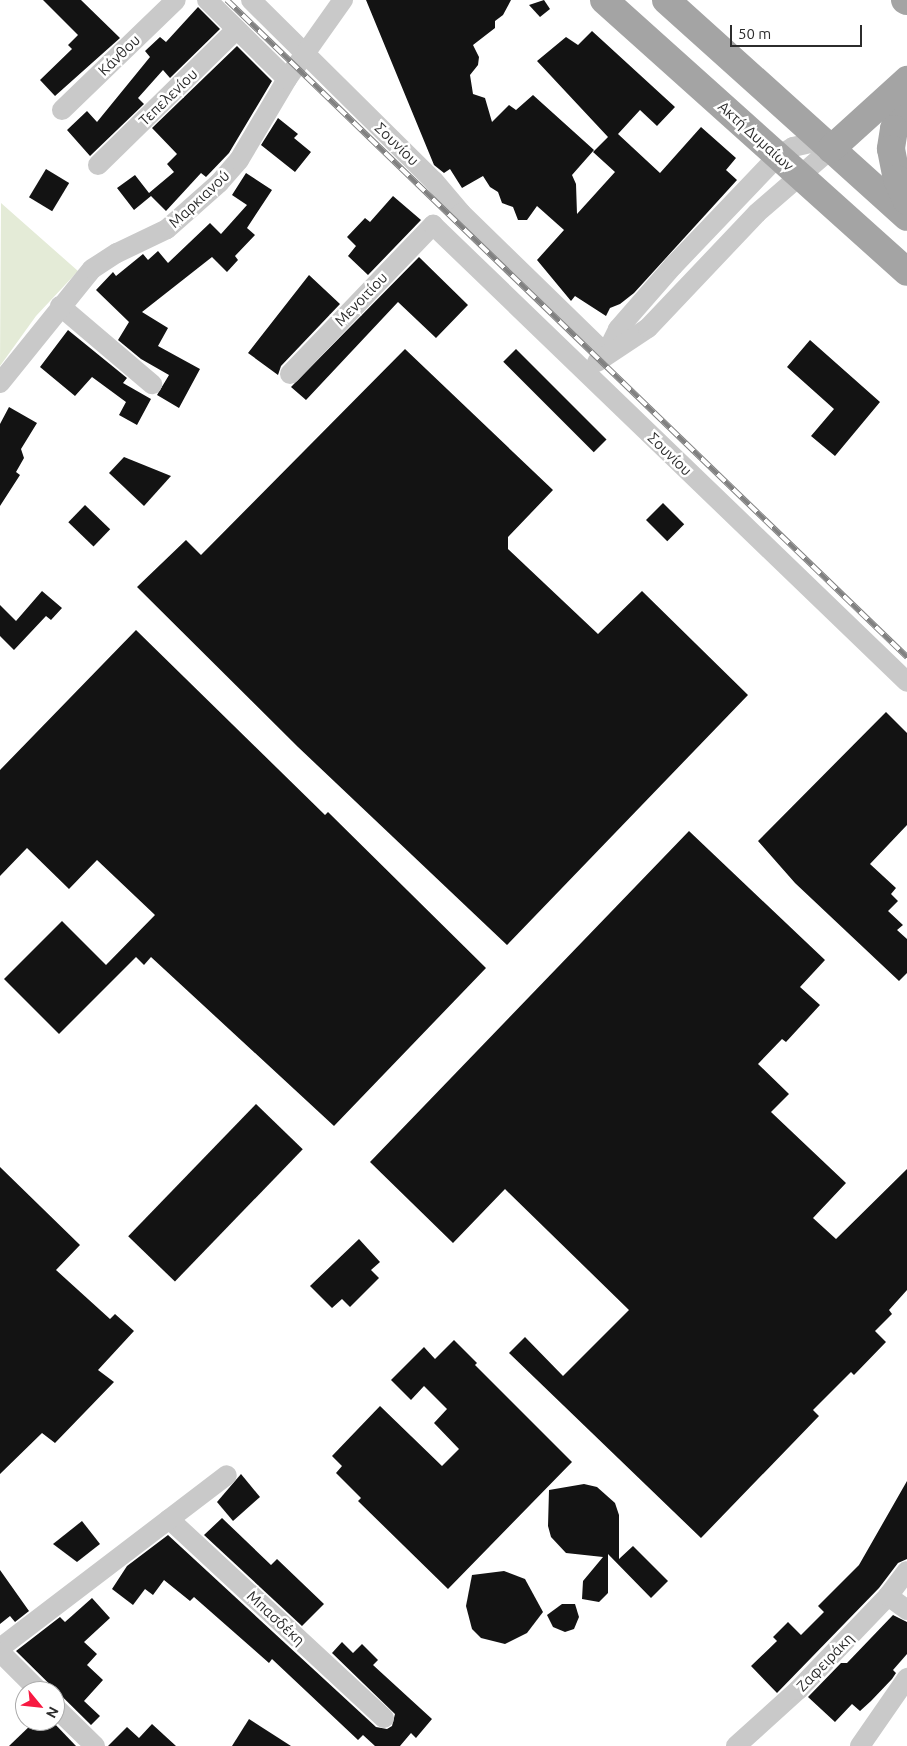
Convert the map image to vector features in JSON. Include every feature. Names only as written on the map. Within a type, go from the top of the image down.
[{"type":"main road","name":"Ακτή Δυμαίων","points":[[604,0],[907,272]]},
{"type":"main road","points":[[666,0],[907,218]]},
{"type":"main road","points":[[831,149],[907,80]]},
{"type":"main road","points":[[907,93],[894,129],[891,149],[897,179],[907,201]]},
{"type":"street","name":"Κάνθου","points":[[62,110],[176,0]]},
{"type":"street","points":[[207,0],[287,79]]},
{"type":"street","name":"Σουνίου","points":[[251,0],[305,56],[606,354]]},
{"type":"street","name":"Μαρκιανού","points":[[0,384],[60,306],[103,260],[167,229],[200,202],[240,160],[287,79],[343,0]]},
{"type":"street","name":"Τεπελενίου","points":[[98,165],[237,29]]},
{"type":"street","points":[[606,354],[614,335],[673,266],[778,156],[794,147],[812,144],[831,149]]},
{"type":"street","points":[[586,372],[606,354],[648,328],[757,213],[831,149]]},
{"type":"street","name":"Σουνίου","points":[[433,225],[907,682]]},
{"type":"street","name":"Μενοιτίου","points":[[290,374],[433,225]]},
{"type":"street","points":[[673,266],[690,282]]},
{"type":"street","points":[[60,306],[152,384]]},
{"type":"street","points":[[0,1648],[227,1475]]},
{"type":"street","name":"Μπασδέκη","points":[[169,1519],[384,1718]]},
{"type":"street","name":"Ζαφειράκη","points":[[736,1746],[798,1690],[888,1596],[907,1571]]},
{"type":"street","points":[[888,1596],[907,1610]]},
{"type":"street","points":[[0,1652],[29,1681]]},
{"type":"street","points":[[860,1746],[907,1678]]},
{"type":"street","points":[[65,1717],[95,1746]]},
{"type":"green space","points":[[1,203],[78,271],[36,316],[0,366]]},
{"type":"building","points":[[43,0],[81,0],[120,38],[55,96],[40,80],[72,49],[68,45],[78,35]]},
{"type":"building","points":[[366,0],[511,0],[503,15],[495,21],[495,28],[473,45],[479,57],[478,65],[470,75],[473,94],[485,98],[492,122],[509,105],[516,110],[533,95],[594,150],[572,175],[576,184],[577,214],[615,172],[593,152],[608,137],[537,61],[566,37],[578,45],[592,31],[675,107],[657,126],[640,110],[618,134],[660,173],[701,127],[736,158],[726,170],[737,180],[634,293],[620,304],[610,308],[606,316],[575,296],[571,301],[537,260],[564,230],[537,206],[527,220],[518,220],[513,207],[502,203],[498,192],[490,187],[483,176],[462,188],[450,169],[444,173],[434,165]]},
{"type":"building","points":[[544,0],[550,9],[540,17],[529,5]]},
{"type":"building","points":[[198,7],[220,29],[170,78],[163,70],[138,98],[144,104],[90,156],[67,130],[87,111],[97,122],[150,57],[145,51],[160,37],[166,42]]},
{"type":"building","points":[[237,46],[272,81],[229,153],[206,177],[201,173],[166,211],[151,196],[134,210],[117,188],[135,175],[149,193],[174,172],[167,164],[177,154],[152,128]]},
{"type":"building","points":[[278,118],[298,134],[294,138],[311,152],[295,172],[261,145]]},
{"type":"building","points":[[46,169],[69,183],[52,211],[29,197]]},
{"type":"building","points":[[246,173],[272,190],[247,228],[255,235],[235,256],[238,260],[227,272],[212,257],[142,312],[168,328],[158,346],[200,369],[179,408],[157,395],[169,375],[141,359],[118,340],[129,322],[96,290],[113,272],[116,276],[143,254],[148,260],[158,251],[168,263],[210,223],[221,234],[247,205],[232,195]]},
{"type":"building","points":[[393,196],[421,220],[368,275],[348,256],[356,246],[347,237],[365,218],[370,222]]},
{"type":"building","points":[[419,257],[468,305],[436,338],[398,302],[306,400],[291,387]]},
{"type":"building","points":[[309,275],[340,304],[281,366],[278,375],[248,353]]},
{"type":"building","points":[[68,330],[127,378],[123,383],[151,399],[137,425],[119,415],[126,402],[92,377],[75,396],[40,367]]},
{"type":"building","points":[[810,340],[880,402],[835,456],[811,436],[834,409],[787,367]]},
{"type":"building","points":[[405,349],[553,490],[508,537],[508,549],[598,634],[642,591],[748,695],[507,945],[298,747],[137,587],[186,540],[201,555]]},
{"type":"building","points":[[516,349],[607,440],[594,452],[503,362]]},
{"type":"building","points":[[9,407],[37,423],[21,449],[24,458],[16,472],[20,475],[0,506],[0,424]]},
{"type":"building","points":[[124,457],[171,476],[144,506],[109,473]]},
{"type":"building","points":[[663,503],[684,524],[667,541],[646,520]]},
{"type":"building","points":[[85,505],[110,529],[94,547],[68,522]]},
{"type":"building","points":[[42,591],[62,608],[51,620],[46,616],[14,650],[0,636],[0,605],[16,621]]},
{"type":"building","points":[[136,630],[325,815],[328,812],[486,968],[334,1126],[151,957],[144,965],[136,957],[59,1034],[4,979],[62,921],[106,965],[155,915],[97,860],[69,889],[27,848],[0,876],[0,770]]},
{"type":"building","points":[[886,712],[907,733],[907,825],[870,864],[896,888],[891,894],[898,901],[888,911],[903,925],[897,930],[907,939],[907,973],[899,981],[795,883],[758,841]]},
{"type":"building","points":[[689,831],[825,960],[800,987],[820,1005],[786,1042],[782,1039],[758,1064],[789,1094],[771,1112],[846,1183],[813,1218],[836,1239],[907,1169],[907,1290],[889,1310],[892,1314],[875,1331],[886,1342],[854,1375],[851,1372],[813,1410],[819,1416],[701,1538],[509,1353],[525,1337],[563,1376],[629,1310],[505,1189],[453,1243],[370,1162]]},
{"type":"building","points":[[256,1104],[303,1149],[175,1282],[128,1236]]},
{"type":"building","points":[[0,1167],[80,1245],[56,1270],[110,1319],[115,1314],[134,1331],[98,1370],[114,1382],[55,1443],[42,1433],[0,1474]]},
{"type":"building","points":[[359,1239],[380,1262],[371,1270],[379,1278],[350,1307],[342,1299],[332,1308],[310,1286]]},
{"type":"building","points":[[454,1340],[477,1363],[475,1365],[572,1462],[448,1589],[358,1501],[361,1498],[336,1473],[342,1466],[332,1456],[380,1406],[442,1466],[459,1449],[434,1423],[447,1409],[424,1386],[411,1400],[391,1380],[424,1347],[435,1359]]},
{"type":"building","points":[[241,1474],[260,1497],[233,1521],[217,1502]]},
{"type":"building","points":[[907,1481],[907,1559],[898,1563],[879,1588],[777,1693],[751,1666],[777,1641],[773,1637],[788,1622],[801,1635],[824,1612],[818,1606],[859,1565]]},
{"type":"building","points":[[584,1484],[597,1487],[615,1503],[619,1515],[619,1559],[633,1546],[668,1581],[651,1598],[608,1554],[608,1593],[599,1602],[582,1599],[583,1581],[603,1557],[566,1553],[551,1537],[548,1526],[549,1490]]},
{"type":"building","points":[[222,1518],[271,1565],[277,1559],[324,1604],[302,1626],[204,1535]]},
{"type":"building","points":[[82,1521],[100,1544],[77,1562],[53,1544]]},
{"type":"building","points":[[168,1535],[376,1727],[387,1729],[392,1726],[395,1714],[332,1653],[342,1642],[353,1653],[362,1644],[378,1660],[373,1665],[432,1719],[416,1738],[411,1733],[400,1746],[375,1746],[363,1735],[358,1740],[272,1659],[269,1663],[194,1597],[190,1601],[164,1580],[153,1595],[145,1589],[133,1605],[112,1589],[127,1566]]},
{"type":"building","points":[[0,1570],[29,1611],[15,1622],[10,1616],[0,1624]]},
{"type":"building","points":[[504,1571],[525,1579],[543,1612],[527,1633],[505,1644],[481,1638],[472,1629],[466,1606],[472,1575]]},
{"type":"building","points":[[92,1598],[110,1618],[84,1642],[97,1654],[87,1665],[103,1680],[84,1701],[100,1716],[91,1725],[65,1699],[65,1681],[46,1681],[16,1651],[60,1617],[65,1622]]},
{"type":"building","points":[[562,1604],[575,1604],[579,1617],[574,1629],[565,1632],[553,1627],[547,1615]]},
{"type":"building","points":[[893,1615],[907,1622],[907,1654],[893,1670],[896,1673],[892,1679],[871,1701],[860,1711],[852,1704],[835,1722],[808,1697],[841,1663],[847,1663]]},
{"type":"building","points":[[249,1719],[291,1746],[232,1746]]},
{"type":"building","points":[[152,1724],[176,1746],[108,1746],[127,1727],[139,1738]]},
{"type":"building","points":[[25,1731],[62,1731],[76,1746],[9,1746]]},
{"type":"railway","points":[[227,0],[907,657]]}]
